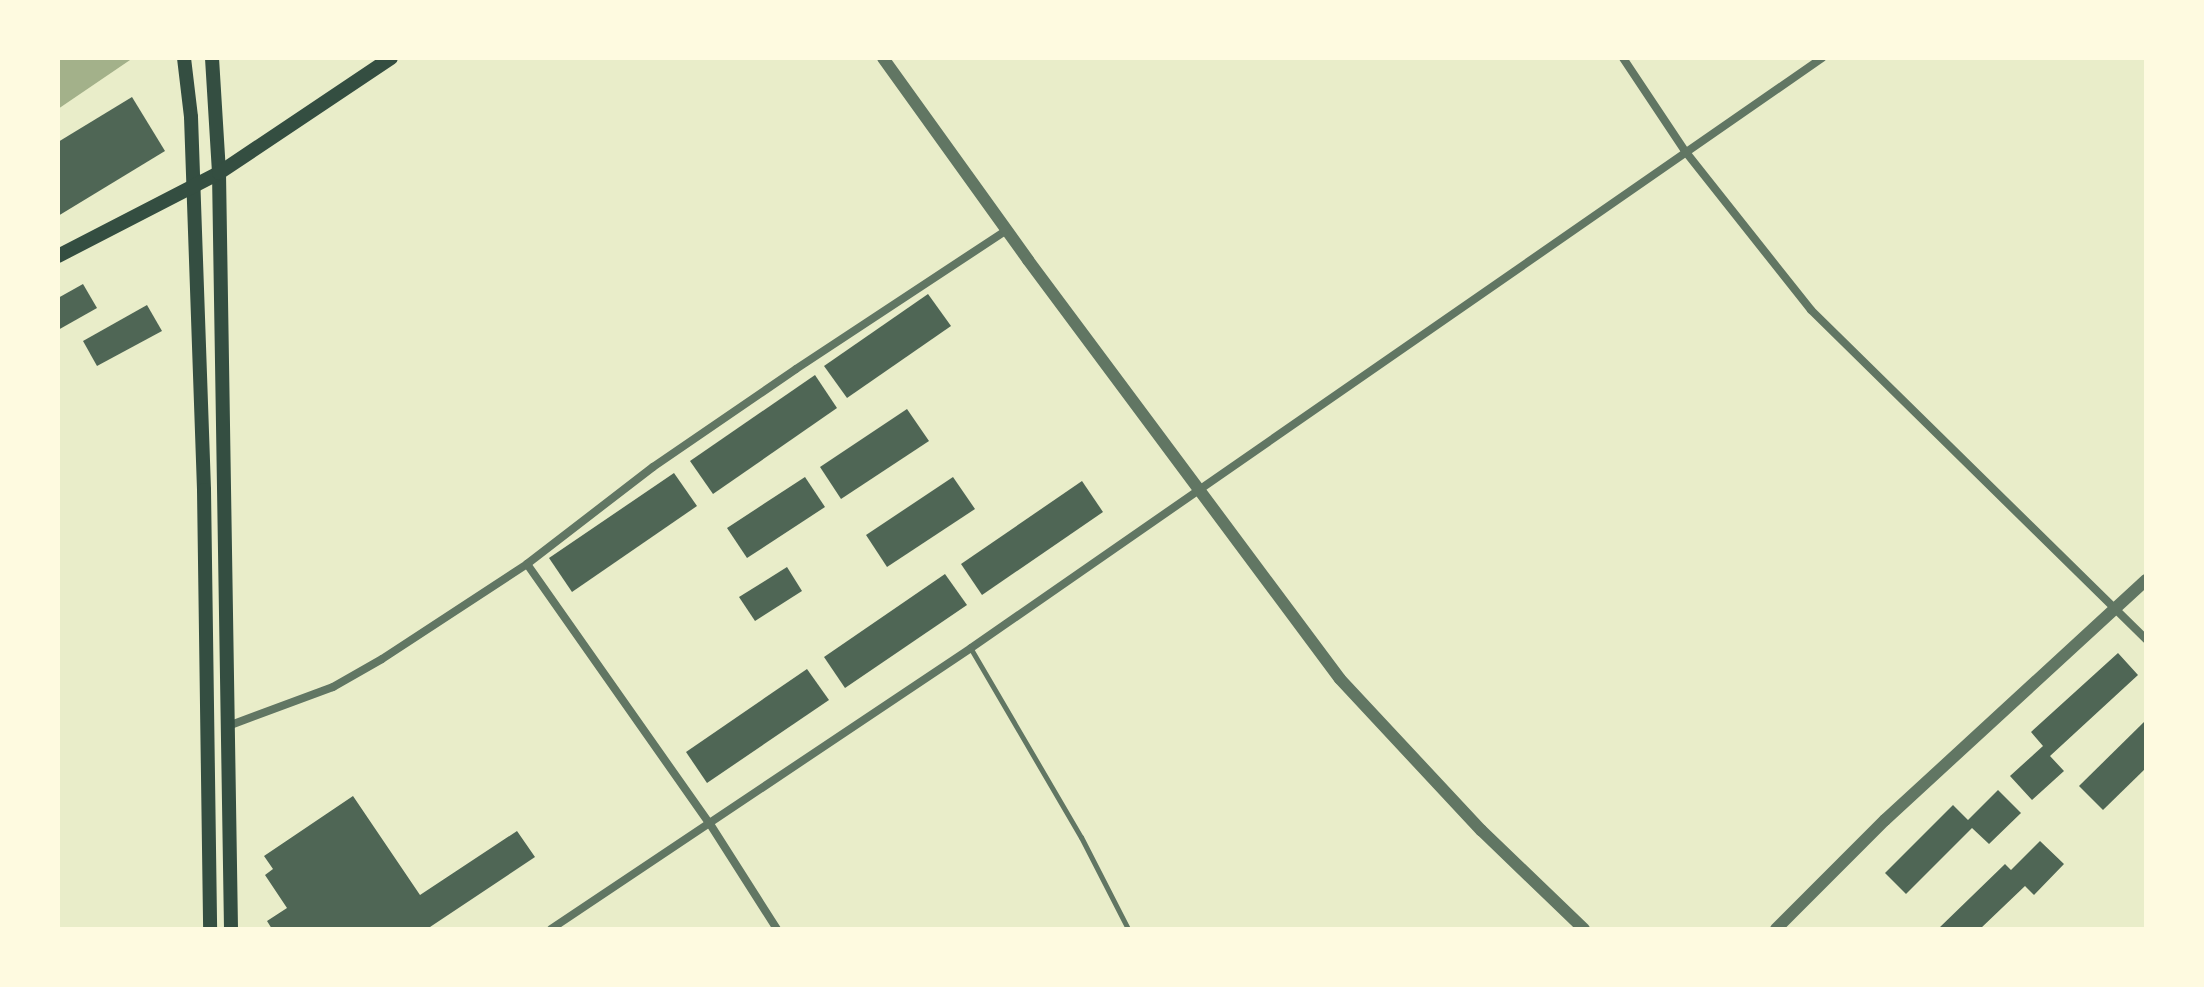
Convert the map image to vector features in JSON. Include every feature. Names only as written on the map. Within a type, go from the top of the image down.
[{"type":"main road","points":[[184,58],[191,117],[204,490],[210,929]]},
{"type":"main road","points":[[212,58],[219,173],[231,929]]},
{"type":"main road","points":[[58,256],[219,173],[391,58]]},
{"type":"street","points":[[883,58],[1197,489],[1371,715],[1584,929]]},
{"type":"street","points":[[1623,58],[1685,151],[1811,310],[2146,639]]},
{"type":"street","points":[[551,929],[971,648],[1822,58]]},
{"type":"street","points":[[228,726],[333,687],[382,659],[527,564],[653,467],[1007,230]]},
{"type":"street","points":[[527,564],[710,824],[777,929]]},
{"type":"street","points":[[1776,929],[1885,820],[2146,580]]},
{"type":"lane","points":[[971,648],[1081,837],[1128,929]]},
{"type":"shaded area","points":[[58,58],[133,58],[58,109]]},
{"type":"building","points":[[132,97],[165,151],[58,216],[58,142]]},
{"type":"building","points":[[83,284],[97,308],[58,330],[58,298]]},
{"type":"building","points":[[928,294],[951,326],[847,398],[824,366]]},
{"type":"building","points":[[147,305],[162,331],[97,366],[83,341]]},
{"type":"building","points":[[815,375],[837,408],[713,494],[690,461]]},
{"type":"building","points":[[907,409],[929,441],[841,499],[820,467]]},
{"type":"building","points":[[674,473],[697,506],[572,592],[549,558]]},
{"type":"building","points":[[805,477],[825,507],[747,558],[727,528]]},
{"type":"building","points":[[953,477],[975,509],[887,567],[866,535]]},
{"type":"building","points":[[1082,481],[1103,512],[982,595],[961,564]]},
{"type":"building","points":[[787,567],[802,591],[755,621],[739,597]]},
{"type":"building","points":[[945,574],[967,605],[845,688],[824,657]]},
{"type":"building","points":[[2118,653],[2138,675],[2050,756],[2064,771],[2032,800],[2010,776],[2043,746],[2031,732]]},
{"type":"building","points":[[807,669],[829,700],[707,783],[686,752]]},
{"type":"building","points":[[2146,720],[2146,768],[2103,810],[2079,786]]},
{"type":"building","points":[[1998,790],[2021,813],[1989,844],[1972,828],[1906,894],[1885,873],[1953,805],[1968,820]]},
{"type":"building","points":[[353,796],[420,895],[517,831],[535,857],[427,929],[272,929],[267,921],[287,908],[265,875],[273,869],[264,856]]},
{"type":"building","points":[[2040,841],[2064,864],[2034,895],[2025,886],[1980,929],[1938,929],[2005,864],[2011,870]]}]
